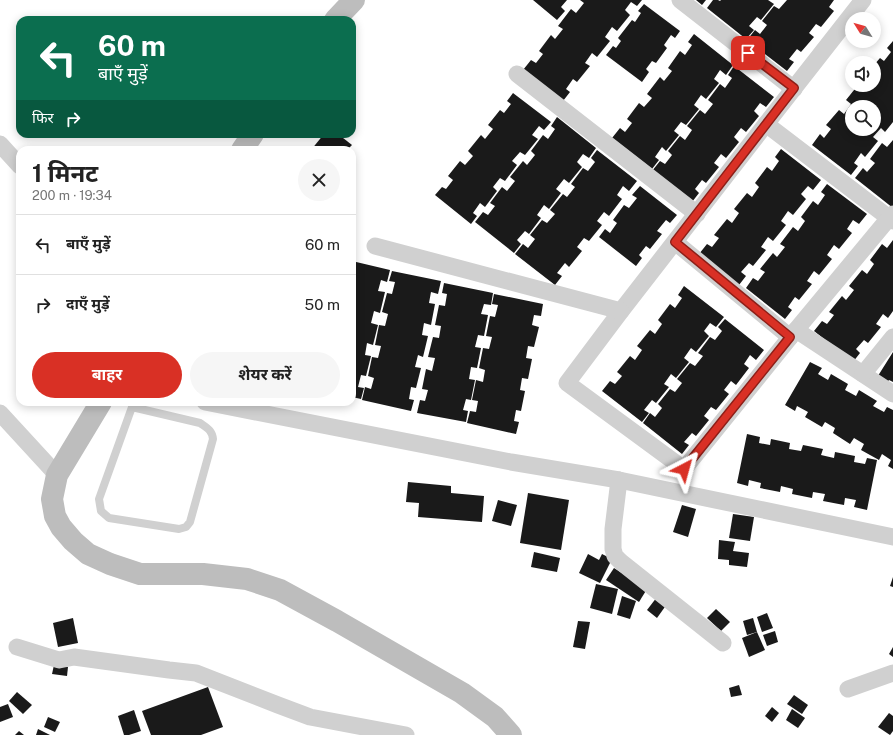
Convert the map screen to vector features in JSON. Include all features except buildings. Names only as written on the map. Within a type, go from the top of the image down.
[{"type":"street","points":[[339,16],[354,0]]},
{"type":"street","points":[[680,0],[794,88]]},
{"type":"street","points":[[766,124],[892,217],[793,333],[684,469],[567,383],[621,311],[697,214],[766,124],[794,88],[863,0]]},
{"type":"street","points":[[516,74],[697,214]]},
{"type":"street","points":[[0,144],[16,162]]},
{"type":"street","points":[[675,242],[793,333],[863,374],[893,394]]},
{"type":"street","points":[[375,246],[621,311]]},
{"type":"street","points":[[863,374],[893,337]]},
{"type":"street","points":[[99,406],[57,475],[52,499],[55,516],[61,527],[72,541],[88,554],[110,564],[140,574],[203,574],[247,579],[280,590],[462,693],[495,717],[511,735]]},
{"type":"street","points":[[225,406],[510,462],[618,480],[893,537]]},
{"type":"street","points":[[0,413],[57,475]]},
{"type":"street","points":[[618,480],[613,530],[613,549],[615,556],[723,643]]},
{"type":"street","points":[[17,647],[59,660],[74,658],[196,673],[310,717],[406,735]]},
{"type":"street","points":[[848,689],[893,672]]},
{"type":"lane","points":[[133,406],[99,499],[102,511],[109,518],[179,529],[186,527],[190,522],[213,438],[212,434],[209,429],[200,423],[137,406]]},
{"type":"route","points":[[684,469],[790,337],[675,242],[794,88],[748,53]]}]
